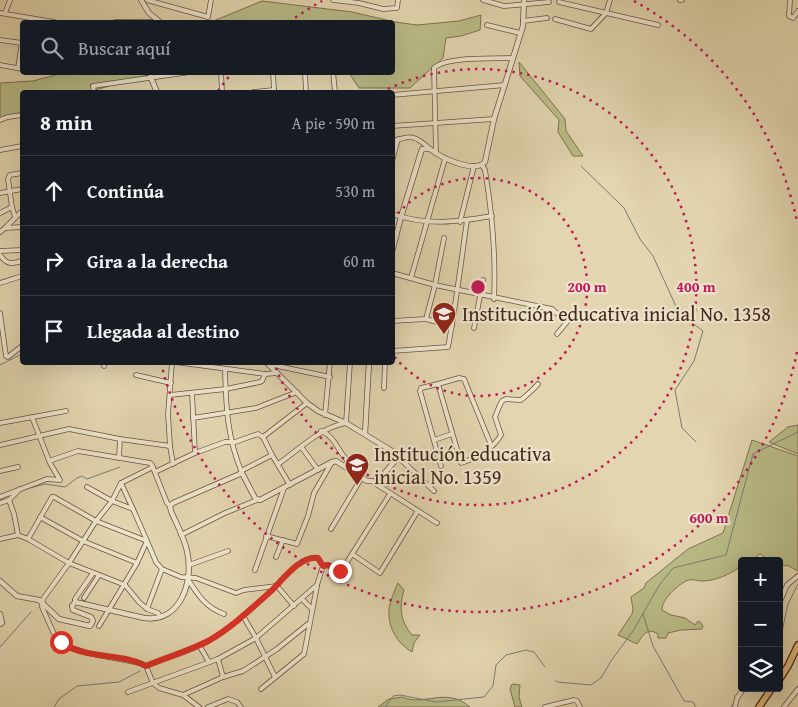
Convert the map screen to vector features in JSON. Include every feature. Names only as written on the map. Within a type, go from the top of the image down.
[{"type":"main road","points":[[783,674],[798,645]]},
{"type":"main road","points":[[759,707],[769,692]]},
{"type":"street","points":[[10,0],[2,13],[43,20]]},
{"type":"street","points":[[141,0],[156,20]]},
{"type":"street","points":[[147,0],[206,16],[209,15],[211,0]]},
{"type":"street","points":[[333,0],[360,1],[383,9],[397,8],[398,0]]},
{"type":"street","points":[[483,0],[504,6],[549,2]]},
{"type":"street","points":[[555,19],[590,29],[606,13],[610,0]]},
{"type":"street","points":[[790,0],[789,16],[793,18],[798,11]]},
{"type":"street","points":[[559,2],[658,25]]},
{"type":"street","points":[[395,140],[413,136],[445,160],[474,166],[482,165],[485,162],[494,119],[524,21],[524,3]]},
{"type":"street","points":[[524,21],[547,18]]},
{"type":"street","points":[[487,25],[520,33]]},
{"type":"street","points":[[0,40],[20,43]]},
{"type":"street","points":[[436,153],[434,68],[436,65],[450,61],[513,58]]},
{"type":"street","points":[[0,65],[20,68]]},
{"type":"street","points":[[94,90],[93,86],[151,75],[156,90]]},
{"type":"street","points":[[221,75],[222,90]]},
{"type":"street","points":[[273,75],[274,90]]},
{"type":"street","points":[[305,75],[306,90]]},
{"type":"street","points":[[333,75],[335,90]]},
{"type":"street","points":[[395,95],[505,85]]},
{"type":"street","points":[[0,120],[20,115]]},
{"type":"street","points":[[395,126],[494,119]]},
{"type":"street","points":[[395,150],[398,139]]},
{"type":"street","points":[[0,150],[20,146]]},
{"type":"street","points":[[395,240],[420,152],[423,148],[430,149]]},
{"type":"street","points":[[411,278],[445,160]]},
{"type":"street","points":[[482,165],[486,170],[492,216],[494,299]]},
{"type":"street","points":[[460,222],[474,166]]},
{"type":"street","points":[[15,217],[8,178],[10,175],[20,173]]},
{"type":"street","points":[[0,194],[20,189]]},
{"type":"street","points":[[0,213],[12,207]]},
{"type":"street","points":[[0,232],[20,213]]},
{"type":"street","points":[[395,215],[426,222],[460,222],[492,216]]},
{"type":"street","points":[[395,351],[448,347],[467,220]]},
{"type":"street","points":[[5,228],[20,227]]},
{"type":"street","points":[[426,319],[444,238]]},
{"type":"street","points":[[0,251],[20,250]]},
{"type":"street","points":[[0,255],[8,264],[20,262]]},
{"type":"street","points":[[395,274],[494,299],[552,309],[567,322],[558,334]]},
{"type":"street","points":[[0,283],[20,278]]},
{"type":"street","points":[[474,328],[483,280]]},
{"type":"street","points":[[0,312],[6,356],[8,357],[20,348]]},
{"type":"street","points":[[395,321],[426,319],[452,326]]},
{"type":"street","points":[[173,464],[168,414],[174,365]]},
{"type":"street","points":[[196,365],[265,374],[277,372]]},
{"type":"street","points":[[269,365],[307,403],[325,415],[346,423],[392,451],[434,491]]},
{"type":"street","points":[[276,365],[330,377]]},
{"type":"street","points":[[325,415],[330,365]]},
{"type":"street","points":[[346,423],[350,365]]},
{"type":"street","points":[[365,434],[368,365]]},
{"type":"street","points":[[384,388],[385,365]]},
{"type":"street","points":[[225,369],[226,413],[234,454],[241,472],[257,500]]},
{"type":"street","points":[[170,395],[226,389],[260,382],[265,374]]},
{"type":"street","points":[[136,375],[171,383]]},
{"type":"street","points":[[441,466],[420,389],[458,378],[464,380],[491,445]]},
{"type":"street","points":[[438,384],[461,463],[482,456],[491,445],[497,442],[501,435],[496,412],[502,401],[506,399],[521,400],[538,384]]},
{"type":"street","points":[[194,418],[256,408],[297,392]]},
{"type":"street","points":[[192,393],[195,453]]},
{"type":"street","points":[[263,437],[307,403]]},
{"type":"street","points":[[0,423],[66,411]]},
{"type":"street","points":[[0,497],[47,480],[60,481],[49,461],[32,417]]},
{"type":"street","points":[[278,464],[302,448],[321,431],[346,423]]},
{"type":"street","points":[[0,445],[69,429],[170,446]]},
{"type":"street","points":[[321,431],[327,433],[333,439],[337,448],[348,461],[345,466]]},
{"type":"street","points":[[155,472],[195,453],[225,442],[232,442],[258,434],[263,437],[290,485]]},
{"type":"street","points":[[434,440],[452,434]]},
{"type":"street","points":[[119,458],[120,439]]},
{"type":"street","points":[[302,448],[318,470]]},
{"type":"street","points":[[49,461],[78,451],[150,463],[170,506],[187,550],[189,564],[187,578],[179,604],[173,611],[160,617],[144,618],[75,602]]},
{"type":"street","points":[[373,482],[378,481],[385,474],[394,462],[395,454]]},
{"type":"street","points":[[170,506],[272,455]]},
{"type":"street","points":[[181,534],[284,488],[336,461],[437,523]]},
{"type":"street","points":[[266,536],[297,544],[308,516],[314,493],[332,462]]},
{"type":"street","points":[[0,471],[18,467]]},
{"type":"street","points":[[153,467],[121,483],[112,501],[96,521],[42,603],[54,634],[68,647],[88,653],[140,663],[146,666],[153,683],[159,688],[183,695],[198,707]]},
{"type":"street","points":[[331,529],[362,477]]},
{"type":"street","points":[[121,483],[156,562],[162,569],[187,578],[196,578],[236,593],[244,590],[277,586]]},
{"type":"street","points":[[86,487],[112,501],[133,509]]},
{"type":"street","points":[[0,503],[9,500],[22,488]]},
{"type":"street","points":[[255,570],[284,488]]},
{"type":"street","points":[[323,566],[328,565],[340,571],[342,570],[390,494]]},
{"type":"street","points":[[28,539],[52,497],[54,497],[96,521],[147,541]]},
{"type":"street","points":[[9,500],[18,535]]},
{"type":"street","points":[[352,554],[380,572],[417,512]]},
{"type":"street","points":[[40,517],[83,541],[137,563]]},
{"type":"street","points":[[0,539],[18,535],[69,563],[125,585],[139,602],[147,609],[158,613],[160,617]]},
{"type":"street","points":[[276,557],[282,540]]},
{"type":"street","points":[[99,626],[125,585],[147,541]]},
{"type":"street","points":[[189,564],[228,551]]},
{"type":"street","points":[[146,666],[210,640],[243,616],[277,586],[292,568],[312,557],[318,558],[323,566],[308,624],[307,645],[304,654],[261,689]]},
{"type":"street","points":[[147,609],[162,569]]},
{"type":"street","points":[[0,581],[17,596],[35,598],[59,619],[86,627],[92,625],[91,617],[73,610],[72,606],[75,598],[93,572]]},
{"type":"street","points":[[84,598],[99,575]]},
{"type":"street","points":[[780,602],[788,585],[798,576]]},
{"type":"street","points":[[187,578],[198,595],[211,609],[224,614]]},
{"type":"street","points":[[277,586],[294,606]]},
{"type":"street","points":[[128,692],[218,659],[256,638],[317,586]]},
{"type":"street","points":[[302,599],[312,609]]},
{"type":"street","points":[[0,614],[3,620],[0,624]]},
{"type":"street","points":[[243,616],[276,677]]},
{"type":"street","points":[[183,695],[223,677],[243,671],[308,624]]},
{"type":"street","points":[[199,645],[208,662]]},
{"type":"street","points":[[218,659],[223,677]]},
{"type":"street","points":[[784,707],[798,689]]},
{"type":"street","points":[[735,707],[737,698],[741,692]]},
{"type":"street","points":[[208,707],[228,699],[237,702],[241,707]]},
{"type":"street","points":[[545,707],[574,700],[577,701],[580,707]]},
{"type":"green space","points":[[262,1],[352,12],[386,20],[216,20]]},
{"type":"green space","points":[[481,15],[480,30],[446,38],[443,58],[410,88],[359,88],[350,75],[395,75],[395,22],[417,25],[459,21]]},
{"type":"green space","points":[[519,62],[565,119],[566,131],[583,156],[573,156],[558,132],[559,120],[520,76]]},
{"type":"green space","points":[[56,75],[148,75],[95,90],[20,90],[20,113],[0,119],[0,83],[33,81]]},
{"type":"green space","points":[[798,425],[798,454],[769,442],[788,427]]},
{"type":"green space","points":[[752,440],[798,456],[798,571],[789,566],[783,565],[783,557],[765,557],[760,554],[756,557],[738,557],[738,568],[707,581],[688,580],[674,589],[664,602],[662,610],[671,615],[685,618],[695,625],[698,621],[703,626],[702,629],[668,633],[666,638],[658,638],[658,634],[651,631],[643,635],[637,644],[618,635],[632,614],[631,597],[688,549],[723,533]]},
{"type":"green space","points":[[398,583],[404,590],[401,608],[405,624],[412,635],[420,635],[414,643],[412,652],[398,640],[390,623],[389,607]]},
{"type":"green space","points":[[512,684],[520,685],[519,697],[522,707],[515,707],[510,689]]},
{"type":"green space","points":[[402,697],[419,700],[452,698],[470,707],[378,707],[389,699]]},
{"type":"waterway","points":[[581,166],[624,208],[640,239],[653,256],[679,313],[703,331],[694,361],[675,390],[682,428],[696,442]]},
{"type":"waterway","points":[[0,365],[20,355]]},
{"type":"waterway","points":[[555,680],[557,682],[591,685],[601,678],[633,631],[660,584],[673,568],[726,555],[753,454],[798,432]]},
{"type":"waterway","points":[[26,489],[45,484],[65,487],[82,476],[87,479],[120,467]]},
{"type":"waterway","points":[[0,499],[7,496]]},
{"type":"waterway","points":[[783,627],[788,604],[798,584]]},
{"type":"waterway","points":[[0,647],[31,612]]},
{"type":"waterway","points":[[643,614],[653,646],[684,701],[693,702],[696,707]]},
{"type":"waterway","points":[[385,707],[393,696],[400,695],[436,702],[484,697],[493,686],[496,665],[506,655],[526,650],[534,652],[545,667]]},
{"type":"waterway","points":[[54,707],[59,699],[77,686],[119,682],[140,671]]},
{"type":"waterway","points":[[731,707],[734,703]]},
{"type":"place","name":"Institución educativa inicial No. 1358","points":[[444,335]]},
{"type":"place","name":"Institución educativa inicial No. 1359","points":[[357,486]]},
{"type":"route","points":[[61,642],[72,649],[140,663],[146,666],[210,640],[243,616],[277,586],[292,568],[312,557],[318,558],[323,566],[328,565],[340,571]]}]
